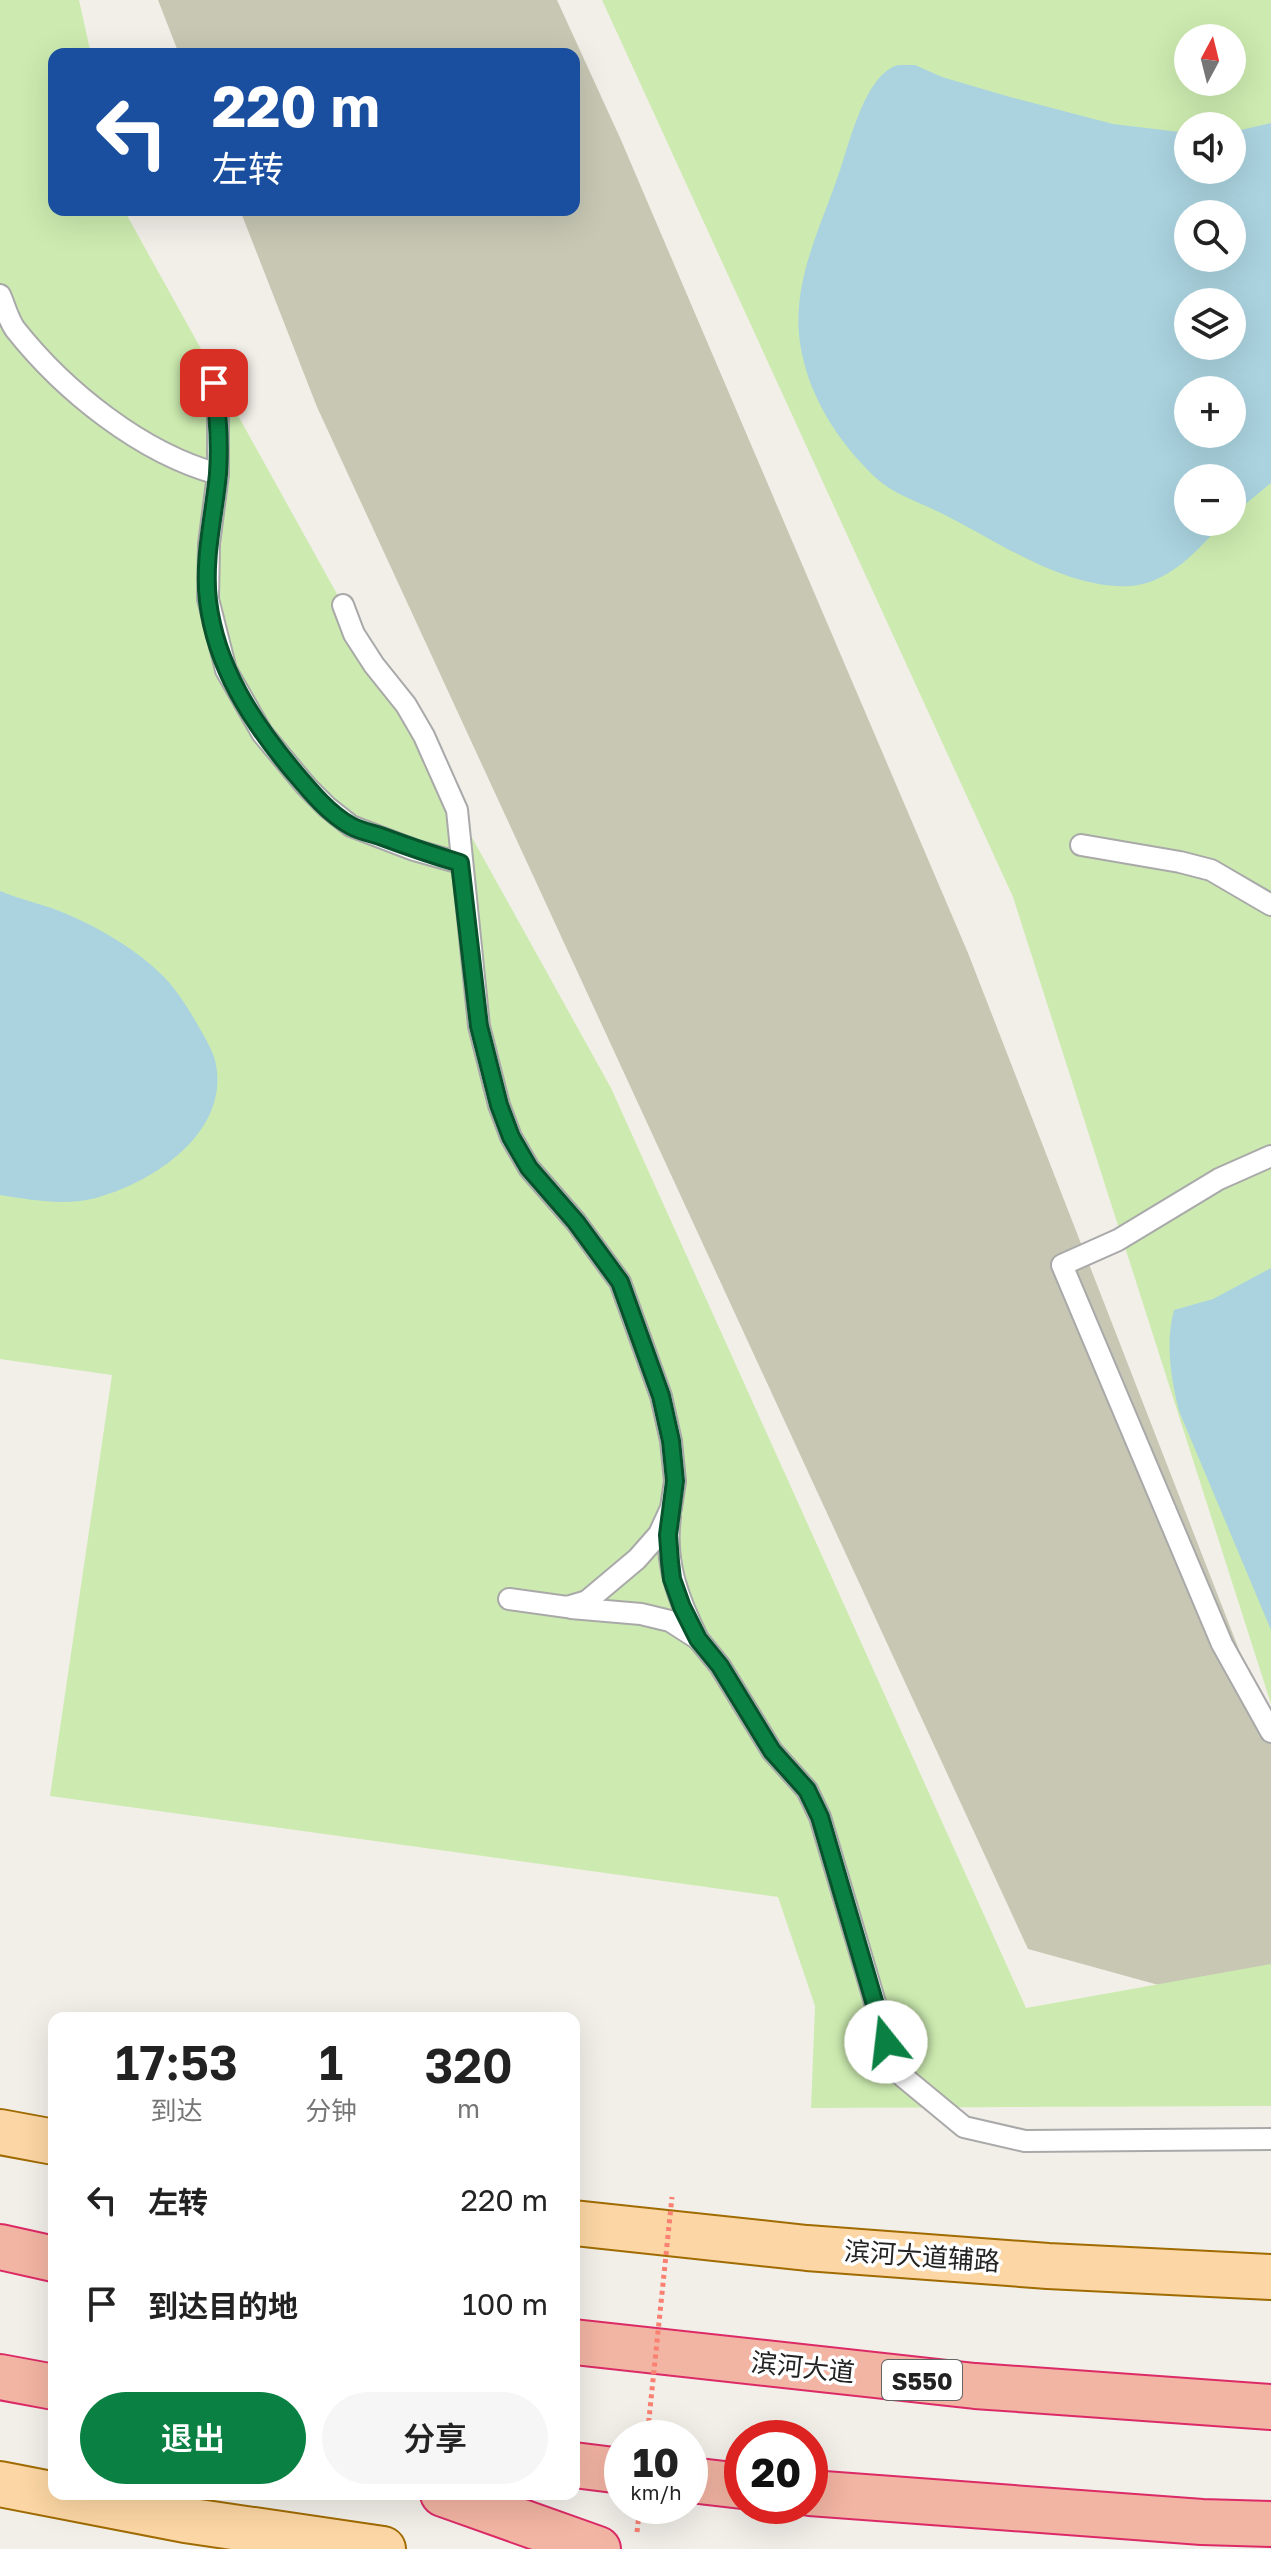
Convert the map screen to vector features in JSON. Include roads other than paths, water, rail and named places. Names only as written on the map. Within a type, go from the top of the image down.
[{"type":"highway","points":[[0,2247],[48,2258]]},
{"type":"highway","points":[[580,2330],[622,2348]]},
{"type":"highway","name":"滨河大道","points":[[580,2343],[975,2386],[1271,2407]]},
{"type":"highway","points":[[0,2377],[48,2386]]},
{"type":"highway","points":[[580,2466],[604,2469]]},
{"type":"highway","points":[[828,2494],[1202,2522],[1271,2524]]},
{"type":"highway","points":[[465,2500],[617,2542]]},
{"type":"main road","points":[[0,2132],[48,2141]]},
{"type":"main road","name":"滨河大道辅路","points":[[580,2224],[837,2250],[1048,2266],[1271,2277]]},
{"type":"main road","points":[[0,2484],[48,2493]]},
{"type":"main road","points":[[82,2500],[185,2520],[383,2549]]},
{"type":"lane","points":[[0,295],[14,327],[83,400],[138,438],[200,469],[218,474]]},
{"type":"lane","points":[[214,383],[218,417],[218,474],[209,544],[208,599],[226,670],[262,733],[306,786],[351,826],[414,850],[460,863]]},
{"type":"lane","points":[[343,605],[361,644],[406,705],[424,736],[457,810],[479,1026],[499,1105],[511,1137],[529,1168],[576,1222],[620,1282],[661,1396],[671,1441],[675,1481],[668,1535],[672,1579],[698,1639],[720,1666],[772,1751],[807,1790],[820,1817],[895,2070],[964,2127],[1025,2141],[1271,2139]]},
{"type":"lane","points":[[1081,845],[1211,870],[1271,905]]},
{"type":"lane","points":[[1271,1156],[1219,1179],[1118,1240],[1062,1265],[1222,1644],[1271,1732]]},
{"type":"lane","points":[[567,1607],[587,1601],[613,1582],[659,1534],[671,1508]]},
{"type":"lane","points":[[509,1599],[641,1614],[670,1621],[698,1639]]},
{"type":"water","points":[[898,65],[915,65],[942,77],[1113,124],[1174,131],[1174,184],[1246,184],[1246,129],[1271,123],[1271,483],[1246,504],[1246,464],[1174,464],[1174,536],[1211,536],[1172,571],[1131,586],[1083,581],[1059,573],[884,484],[849,449],[827,417],[804,363],[798,320],[800,297],[810,254],[855,124],[877,81]]},
{"type":"water","points":[[0,891],[81,921],[140,956],[175,990],[207,1041],[215,1060],[217,1086],[212,1109],[200,1131],[184,1150],[142,1180],[96,1198],[72,1202],[0,1195]]},
{"type":"water","points":[[1271,1268],[1271,1630],[1179,1411],[1170,1348],[1174,1310],[1213,1299]]}]
